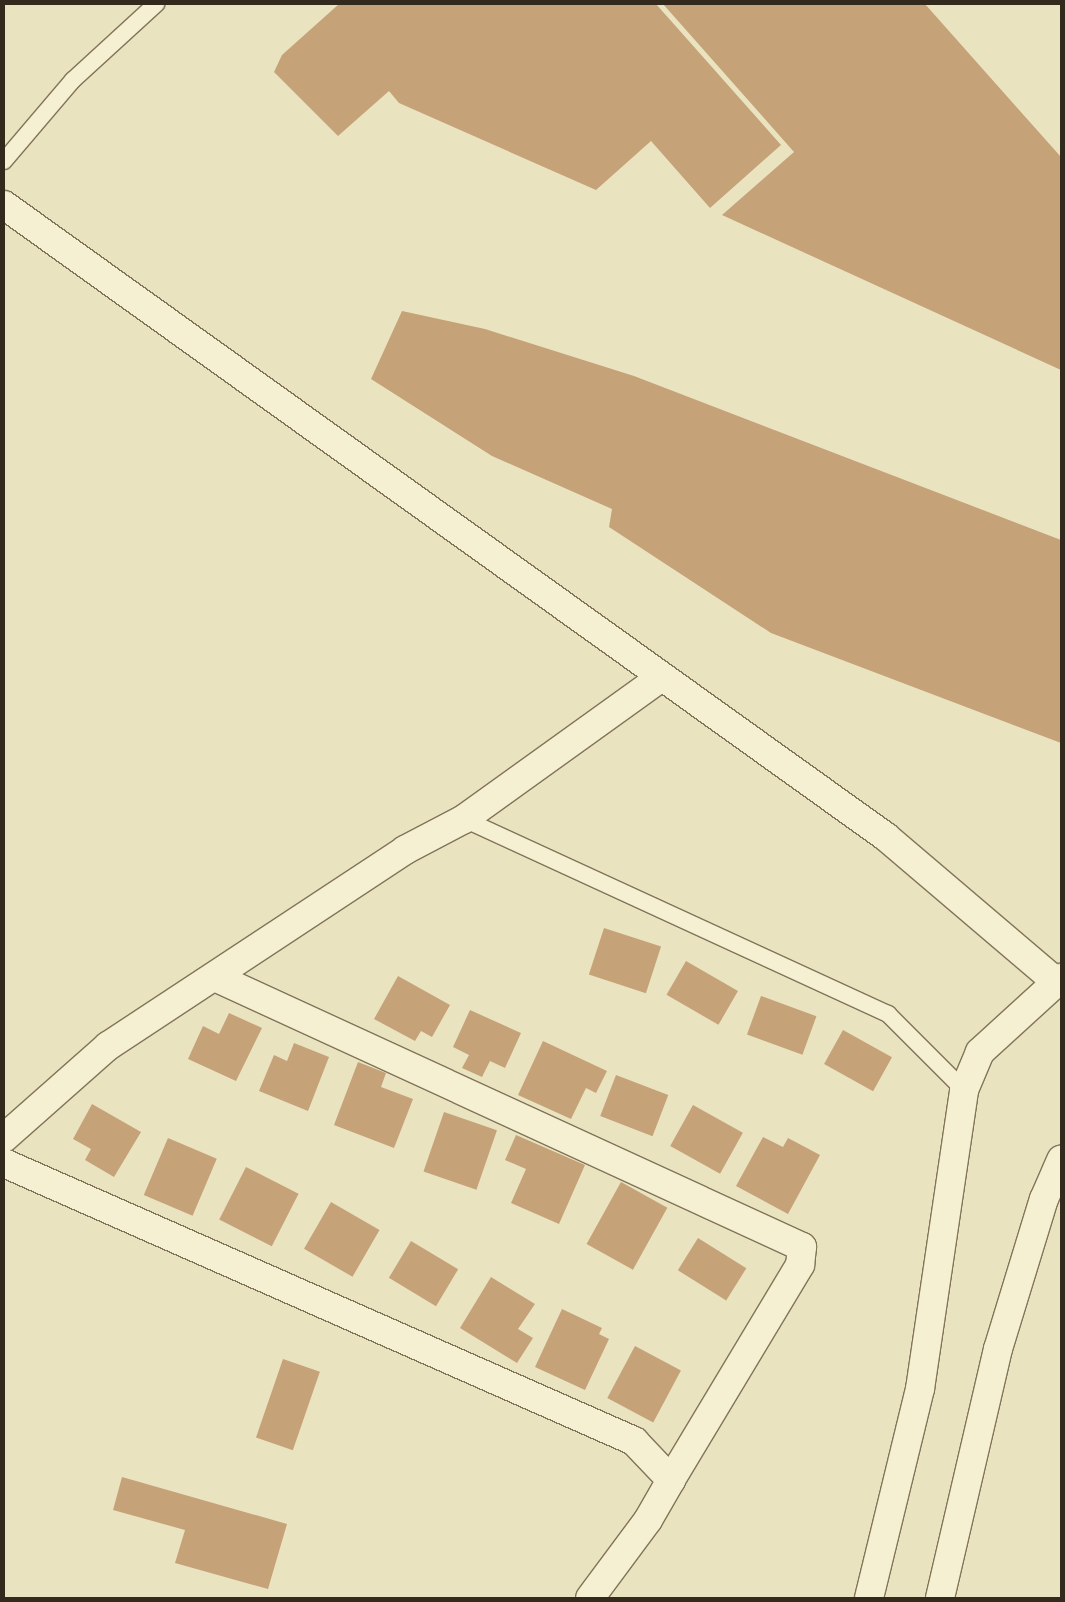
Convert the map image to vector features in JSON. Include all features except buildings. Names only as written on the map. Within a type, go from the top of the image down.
[{"type":"street","points":[[4,205],[660,678],[886,837],[1059,982],[980,1052],[964,1090],[920,1389],[868,1598]]},
{"type":"street","points":[[4,1138],[108,1046],[217,978],[405,850],[464,819],[660,678]]},
{"type":"street","points":[[217,978],[802,1247],[800,1265],[648,1520],[590,1598]]},
{"type":"street","points":[[940,1598],[998,1349],[1044,1199],[1061,1160]]},
{"type":"street","points":[[4,1163],[634,1441],[671,1480]]},
{"type":"lane","points":[[4,161],[73,80],[156,4]]},
{"type":"lane","points":[[464,819],[888,1014],[964,1090]]}]
